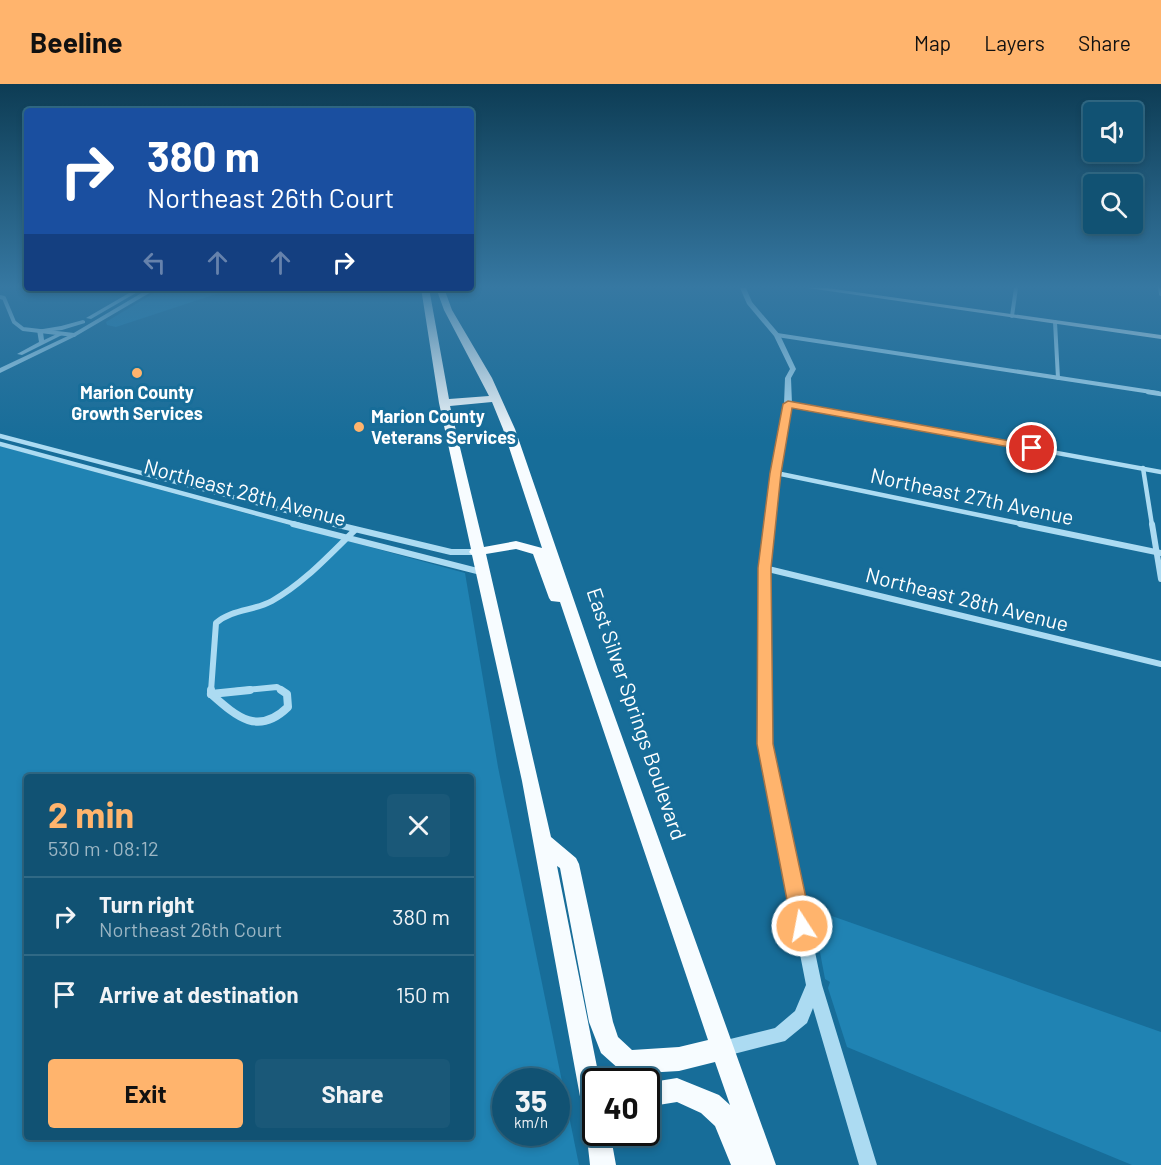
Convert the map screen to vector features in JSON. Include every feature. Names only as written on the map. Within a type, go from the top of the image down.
[{"type":"main road","points":[[434,338],[436,364],[476,552],[543,842],[586,1068]]},
{"type":"main road","name":"East Silver Springs Boulevard","points":[[464,338],[496,398],[533,497],[590,670],[763,1165]]},
{"type":"main road","points":[[444,404],[496,398]]},
{"type":"main road","points":[[476,552],[516,545],[539,551],[574,651],[590,670]]},
{"type":"main road","points":[[543,842],[569,864],[601,1022],[609,1045],[628,1062],[679,1059],[723,1049]]},
{"type":"main road","points":[[660,1092],[677,1089],[710,1104],[724,1116],[744,1165]]},
{"type":"main road","points":[[600,1146],[603,1165]]},
{"type":"street","points":[[42,338],[42,343]]},
{"type":"street","points":[[0,364],[52,338]]},
{"type":"street","points":[[0,371],[67,338]]},
{"type":"street","points":[[779,338],[793,369],[788,378],[788,404],[776,473],[764,568],[765,744],[814,985],[868,1165]]},
{"type":"street","points":[[800,338],[1161,394]]},
{"type":"street","points":[[1056,338],[1058,378]]},
{"type":"street","points":[[788,404],[1161,472]]},
{"type":"street","name":"Northeast 28th Avenue","points":[[0,436],[355,530],[451,552],[476,552]]},
{"type":"street","name":"Northeast 28th Avenue","points":[[0,444],[346,538],[481,572]]},
{"type":"street","points":[[1143,468],[1159,553],[1161,579]]},
{"type":"street","name":"Northeast 27th Avenue","points":[[776,473],[1159,553]]},
{"type":"street","points":[[211,694],[216,623],[223,615],[262,606],[290,588],[355,530]]},
{"type":"street","name":"Northeast 28th Avenue","points":[[764,568],[1161,664]]},
{"type":"street","points":[[277,687],[287,694],[288,707],[279,718],[269,723],[253,722],[233,713],[211,694],[277,687]]},
{"type":"street","points":[[723,1049],[779,1035],[801,1017],[814,985]]},
{"type":"shaded area","points":[[0,446],[465,573],[498,767],[559,1068],[492,1068],[492,1146],[570,1146],[570,1121],[579,1165],[0,1165]]},
{"type":"shaded area","points":[[812,909],[1161,1032],[1161,1165],[1132,1165],[847,1047],[828,988],[830,982],[825,979]]},
{"type":"place","name":"Marion County Growth Services","points":[[137,373]]},
{"type":"place","name":"Marion County Veterans Services","points":[[359,427]]},
{"type":"route","points":[[802,926],[765,744],[764,568],[776,473],[788,404],[1032,448]]}]
